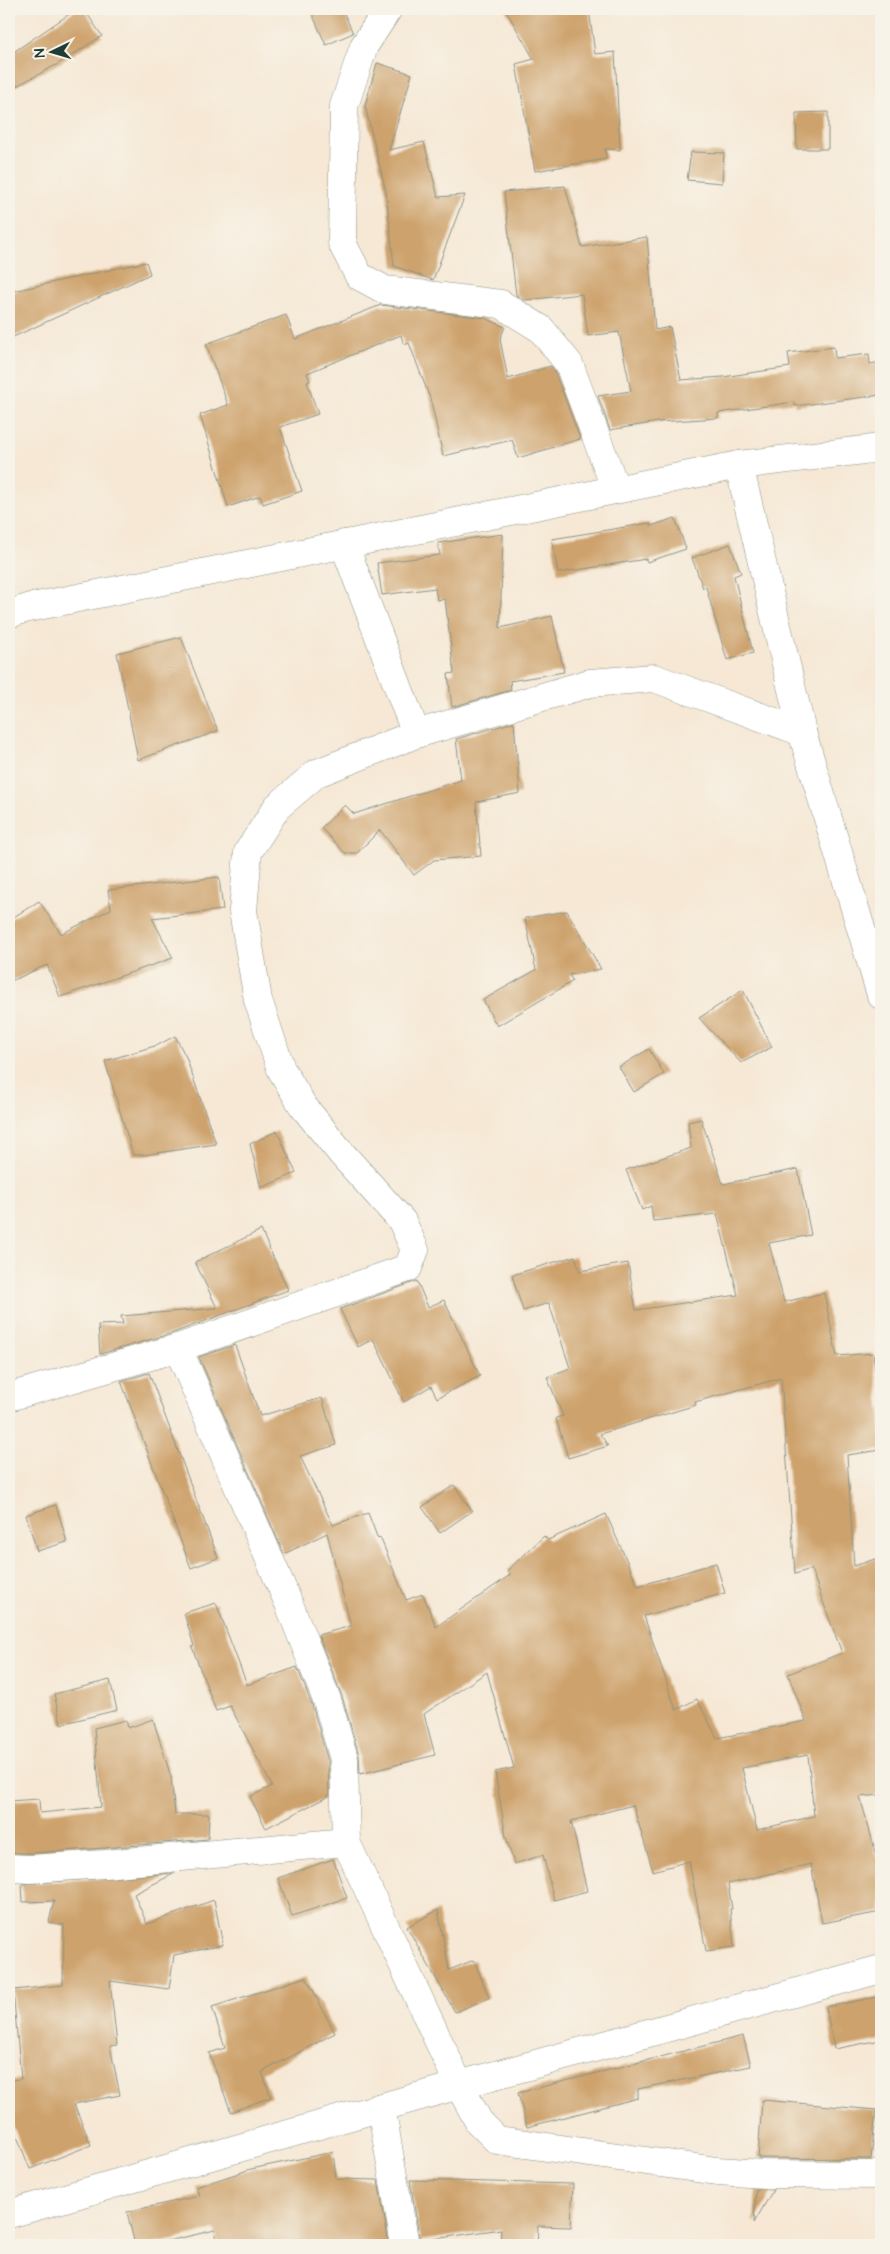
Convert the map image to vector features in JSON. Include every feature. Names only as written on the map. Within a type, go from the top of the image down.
[{"type":"street","points":[[388,9],[364,46],[344,106],[342,243],[359,276],[385,290],[500,304],[541,329],[570,364],[616,490]]},
{"type":"street","points":[[9,614],[28,608],[740,465],[881,448]]},
{"type":"street","points":[[740,465],[802,732],[881,995]]},
{"type":"street","points":[[344,544],[416,734]]},
{"type":"street","points":[[9,1397],[178,1348],[408,1268],[415,1250],[402,1221],[302,1106],[281,1069],[258,1000],[243,911],[248,852],[277,807],[317,773],[416,734],[590,683],[654,678],[802,732]]},
{"type":"street","points":[[178,1348],[289,1604],[328,1700],[344,1759],[346,1842],[459,2085],[479,2122],[497,2140],[717,2171],[764,2174],[881,2175]]},
{"type":"street","points":[[9,1868],[30,1869],[105,1864],[346,1842]]},
{"type":"street","points":[[9,2214],[459,2085],[881,1969]]},
{"type":"street","points":[[381,2107],[405,2245]]},
{"type":"building","points":[[77,9],[84,9],[102,36],[58,64],[9,90],[9,55]]},
{"type":"building","points":[[310,9],[342,9],[353,33],[326,45]]},
{"type":"building","points":[[505,9],[589,9],[595,54],[615,52],[620,150],[605,149],[606,159],[535,171],[516,64],[534,59]]},
{"type":"building","points":[[377,63],[412,74],[389,150],[424,142],[438,197],[465,195],[433,280],[394,266],[386,192],[365,106]]},
{"type":"building","points":[[828,112],[828,149],[797,149],[796,113]]},
{"type":"building","points":[[691,152],[724,153],[722,183],[687,180]]},
{"type":"building","points":[[565,186],[582,247],[647,237],[655,330],[670,327],[681,380],[723,377],[790,367],[788,353],[834,347],[835,358],[869,354],[870,364],[881,362],[881,395],[795,406],[794,402],[718,413],[718,418],[658,422],[610,430],[598,396],[631,391],[619,332],[588,336],[582,294],[525,300],[516,295],[504,192]]},
{"type":"building","points":[[146,262],[150,274],[9,339],[9,292]]},
{"type":"building","points":[[381,305],[485,318],[505,327],[500,339],[508,379],[551,366],[555,372],[580,439],[518,458],[512,440],[443,456],[431,401],[409,343],[404,345],[401,335],[307,373],[310,381],[307,382],[318,414],[280,427],[302,491],[263,504],[260,496],[228,507],[200,415],[228,405],[206,344],[286,315],[295,339]]},
{"type":"building","points":[[675,518],[686,549],[647,562],[646,559],[558,573],[552,539],[650,523],[651,526]]},
{"type":"building","points":[[503,534],[500,628],[552,616],[564,672],[510,681],[511,690],[452,707],[448,674],[454,673],[445,599],[437,600],[435,588],[382,595],[377,563],[440,555],[438,543]]},
{"type":"building","points":[[730,544],[741,573],[734,576],[753,653],[727,660],[706,587],[703,588],[692,558]]},
{"type":"building","points":[[181,637],[218,731],[138,760],[117,653]]},
{"type":"building","points":[[514,722],[520,793],[476,802],[481,856],[434,860],[414,875],[380,830],[357,853],[345,853],[321,828],[345,805],[354,814],[461,780],[456,739]]},
{"type":"building","points":[[219,877],[223,910],[152,918],[173,958],[60,997],[47,965],[9,982],[9,920],[39,901],[61,934],[111,909],[108,890]]},
{"type":"building","points":[[567,911],[601,969],[569,975],[573,981],[497,1026],[483,1000],[536,970],[525,918]]},
{"type":"building","points":[[743,990],[772,1047],[741,1063],[699,1018]]},
{"type":"building","points":[[175,1036],[186,1057],[216,1144],[145,1155],[133,1155],[105,1061],[158,1045]]},
{"type":"building","points":[[649,1049],[664,1074],[634,1092],[619,1067]]},
{"type":"building","points":[[701,1119],[723,1184],[798,1169],[811,1235],[769,1243],[784,1302],[824,1293],[837,1356],[873,1353],[881,1414],[881,1450],[847,1455],[854,1566],[881,1557],[881,1795],[860,1797],[881,1871],[881,1912],[822,1923],[811,1864],[728,1884],[732,1909],[730,1909],[734,1947],[706,1951],[689,1861],[653,1871],[633,1805],[571,1821],[587,1891],[554,1900],[543,1855],[514,1864],[506,1837],[495,1772],[514,1768],[487,1672],[424,1714],[435,1755],[360,1774],[359,1755],[342,1696],[318,1635],[351,1626],[327,1533],[284,1554],[199,1357],[235,1345],[260,1416],[322,1398],[336,1445],[300,1456],[333,1525],[368,1513],[406,1600],[423,1594],[436,1627],[510,1575],[508,1570],[544,1536],[548,1540],[606,1514],[638,1586],[716,1563],[725,1593],[644,1616],[676,1710],[697,1699],[717,1738],[806,1721],[788,1674],[842,1653],[811,1569],[795,1574],[781,1378],[695,1402],[696,1405],[600,1434],[608,1446],[568,1458],[556,1418],[563,1416],[547,1377],[570,1368],[549,1303],[523,1311],[512,1275],[575,1256],[580,1271],[628,1263],[636,1310],[738,1295],[717,1214],[653,1221],[651,1206],[642,1210],[626,1170],[691,1148],[688,1122]],"holes":[[[808,1755],[814,1816],[757,1830],[742,1768]]]},
{"type":"building","points":[[277,1131],[296,1173],[261,1188],[250,1144]]},
{"type":"building","points":[[261,1230],[288,1290],[173,1333],[100,1354],[98,1325],[123,1324],[121,1316],[217,1308],[195,1262]]},
{"type":"building","points":[[417,1281],[428,1307],[444,1300],[480,1376],[437,1398],[431,1386],[404,1402],[373,1339],[358,1347],[340,1309]]},
{"type":"building","points":[[149,1373],[218,1558],[191,1568],[121,1381]]},
{"type":"building","points":[[454,1485],[472,1511],[440,1533],[422,1507]]},
{"type":"building","points":[[56,1505],[67,1542],[37,1551],[26,1515]]},
{"type":"building","points":[[216,1603],[247,1685],[297,1667],[312,1705],[328,1761],[329,1796],[266,1828],[250,1797],[272,1786],[230,1706],[216,1711],[192,1647],[194,1646],[184,1613]]},
{"type":"building","points":[[110,1680],[117,1710],[61,1724],[54,1694]]},
{"type":"building","points":[[153,1719],[171,1777],[175,1814],[209,1814],[208,1839],[104,1848],[9,1853],[9,1801],[39,1799],[40,1813],[101,1807],[94,1728],[126,1720],[128,1728]]},
{"type":"building","points":[[333,1859],[347,1898],[292,1916],[278,1878]]},
{"type":"building","points":[[175,1873],[134,1894],[147,1924],[214,1900],[223,1945],[174,1955],[169,1989],[110,1981],[117,2045],[110,2046],[120,2095],[74,2104],[91,2145],[30,2169],[9,2116],[9,2080],[21,2079],[13,1990],[63,1985],[64,1925],[49,1922],[54,1901],[23,1902],[22,1884]]},
{"type":"building","points":[[438,1910],[449,1970],[474,1960],[489,1998],[455,2012],[407,1927]]},
{"type":"building","points":[[306,1977],[335,2033],[262,2072],[271,2097],[231,2112],[209,2053],[225,2048],[212,2007]]},
{"type":"building","points":[[881,1996],[881,2040],[834,2049],[826,2007]]},
{"type":"building","points":[[743,2036],[751,2066],[638,2089],[638,2098],[527,2127],[518,2093]]},
{"type":"building","points":[[762,2100],[876,2110],[871,2159],[758,2158]]},
{"type":"building","points":[[333,2152],[336,2179],[378,2180],[389,2245],[218,2245],[215,2230],[151,2245],[135,2245],[127,2212],[199,2196],[196,2187],[251,2169]]},
{"type":"building","points":[[410,2180],[573,2184],[571,2227],[538,2226],[537,2245],[500,2245],[501,2229],[420,2241]]},
{"type":"building","points":[[756,2189],[773,2190],[754,2223]]}]
